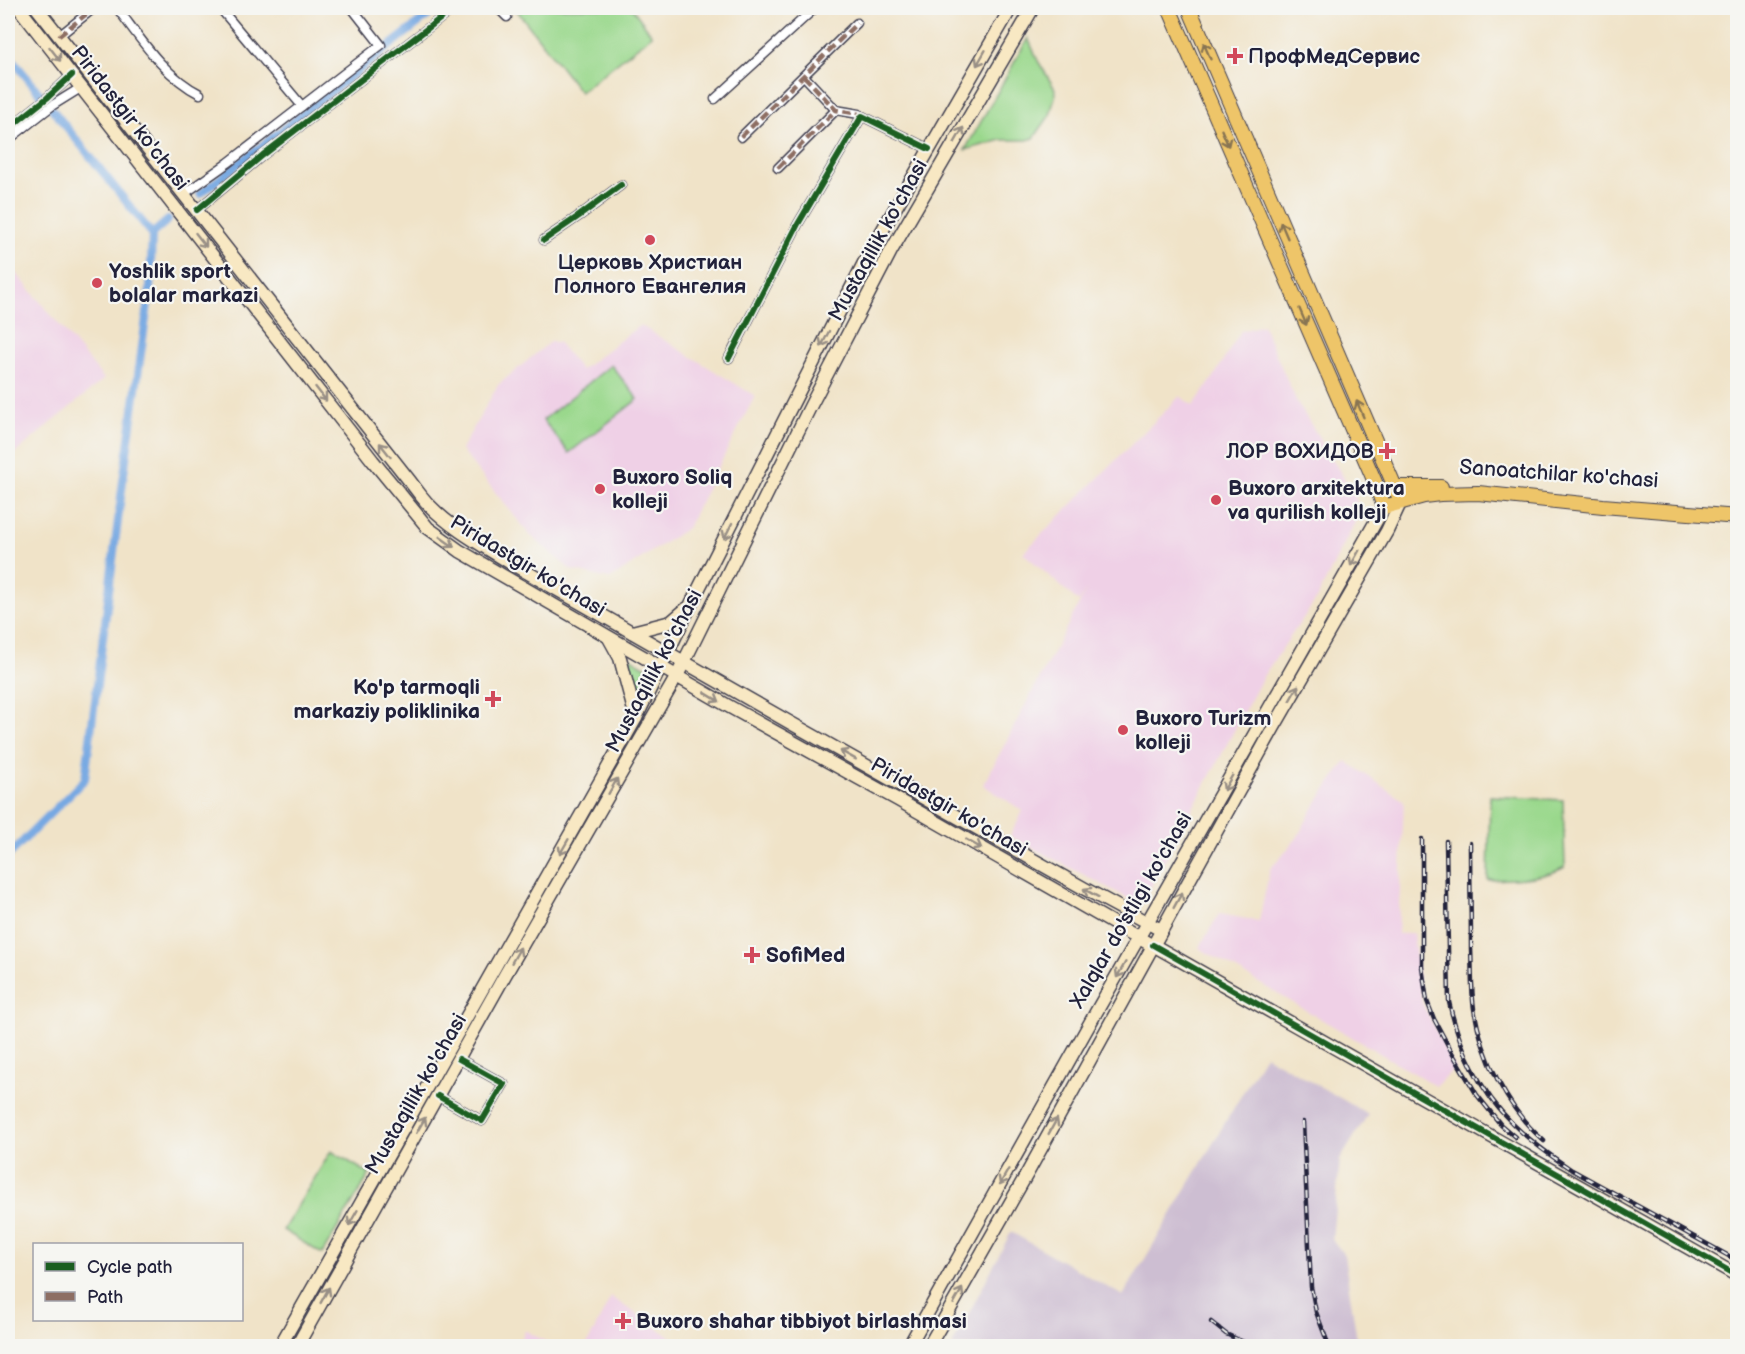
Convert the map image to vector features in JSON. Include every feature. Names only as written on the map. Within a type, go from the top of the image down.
[{"type":"main road","name":"Piridastgir ko'chasi","points":[[19,8],[396,491],[428,528],[451,545],[730,707],[1737,1276]]},
{"type":"main road","name":"Piridastgir ko'chasi","points":[[37,8],[409,480],[429,505],[446,521],[470,538],[684,662],[1161,930]]},
{"type":"main road","name":"Mustaqillik ko'chasi","points":[[591,811],[692,602],[867,257],[1011,8]]},
{"type":"main road","name":"Mustaqillik ko'chasi","points":[[280,1347],[370,1187],[500,972],[591,811],[684,662],[891,251],[1033,8]]},
{"type":"main road","points":[[1169,8],[1384,507]]},
{"type":"main road","points":[[1189,8],[1393,487],[1401,501]]},
{"type":"main road","points":[[1215,114],[1231,108]]},
{"type":"main road","points":[[926,153],[940,168]]},
{"type":"main road","points":[[185,219],[197,210]]},
{"type":"main road","points":[[814,361],[830,370]]},
{"type":"main road","points":[[396,491],[409,480]]},
{"type":"main road","name":"Sanoatchilar ko'chasi","points":[[1378,493],[1393,487],[1483,488],[1737,509]]},
{"type":"main road","name":"Sanoatchilar ko'chasi","points":[[1384,507],[1401,501],[1440,494],[1478,493],[1737,517]]},
{"type":"main road","name":"Xalqlar do'stligi ko'chasi","points":[[929,1347],[1274,727],[1387,531],[1401,501]]},
{"type":"main road","name":"Xalqlar do'stligi ko'chasi","points":[[909,1347],[1099,1007],[1384,507]]},
{"type":"main road","points":[[632,632],[671,622],[692,602]]},
{"type":"main road","points":[[608,636],[620,658],[636,718]]},
{"type":"main road","points":[[898,800],[905,787]]},
{"type":"main road","name":"Mustaqillik ko'chasi","points":[[297,1347],[459,1059],[500,972]]},
{"type":"main road","points":[[370,1187],[382,1194]]},
{"type":"street","points":[[59,36],[94,8]]},
{"type":"street","points":[[117,8],[155,57],[174,77],[185,87],[200,94]]},
{"type":"street","points":[[220,8],[302,106]]},
{"type":"street","points":[[184,194],[228,163],[381,45],[352,8]]},
{"type":"street","points":[[197,210],[263,155],[454,8]]},
{"type":"street","points":[[498,8],[507,17]]},
{"type":"street","points":[[715,99],[815,8]]},
{"type":"street","points":[[741,136],[857,23]]},
{"type":"street","points":[[8,140],[47,104],[72,75]]},
{"type":"street","points":[[804,76],[836,110],[859,114],[926,153]]},
{"type":"street","points":[[8,129],[47,104],[82,87]]},
{"type":"street","points":[[778,168],[836,110]]},
{"type":"street","points":[[729,358],[798,224],[862,116]]},
{"type":"street","points":[[544,240],[621,185]]},
{"type":"street","points":[[438,1096],[482,1121],[504,1084],[459,1059]]},
{"type":"shaded area","points":[[8,263],[104,379],[8,459]]},
{"type":"shaded area","name":"Buxoro Soliq kolleji","points":[[640,325],[755,396],[687,528],[610,579],[571,570],[530,535],[461,450],[498,385],[550,342],[558,342],[581,370]]},
{"type":"shaded area","points":[[1263,325],[1297,402],[1354,494],[1359,507],[1358,516],[1317,598],[1264,675],[1141,905],[1010,836],[1023,811],[983,785],[1088,587],[1079,602],[1023,553],[1180,396],[1193,406],[1241,331]]},
{"type":"shaded area","points":[[1346,761],[1404,801],[1398,934],[1413,933],[1422,1003],[1455,1068],[1436,1086],[1199,948],[1219,914],[1259,921],[1270,869],[1297,838],[1313,808]]},
{"type":"shaded area","points":[[1265,1055],[1368,1114],[1340,1160],[1332,1239],[1344,1255],[1358,1346],[952,1346],[1011,1232],[1123,1296]]},
{"type":"shaded area","name":"Buxoro shahar tibbiyot birlashmasi","points":[[611,1297],[683,1345],[586,1346]]},
{"type":"shaded area","points":[[526,1331],[554,1346],[518,1346]]},
{"type":"green space","points":[[515,8],[632,8],[652,35],[580,92]]},
{"type":"green space","points":[[1028,38],[1038,61],[1055,89],[1050,115],[1034,138],[1002,140],[965,150]]},
{"type":"green space","points":[[611,365],[638,399],[569,453],[543,420]]},
{"type":"green space","points":[[624,654],[653,671],[637,707]]},
{"type":"green space","points":[[1490,796],[1563,800],[1565,867],[1538,876],[1488,880]]},
{"type":"green space","points":[[331,1151],[370,1174],[322,1254],[283,1230]]},
{"type":"waterway","points":[[200,194],[438,8]]},
{"type":"waterway","points":[[8,54],[152,234]]},
{"type":"waterway","points":[[8,856],[85,779],[150,290],[152,234],[168,220]]},
{"type":"railway","points":[[1422,839],[1422,967],[1427,1001],[1451,1051],[1477,1095],[1501,1125],[1515,1137]]},
{"type":"railway","points":[[1446,841],[1449,1002],[1465,1052],[1490,1098],[1527,1137],[1572,1170],[1738,1261]]},
{"type":"railway","points":[[1470,843],[1472,986],[1478,1027],[1498,1081],[1519,1114],[1544,1141]]},
{"type":"railway","points":[[1303,1122],[1311,1287],[1316,1312],[1329,1346]]},
{"type":"railway","points":[[1211,1322],[1226,1334],[1252,1346]]},
{"type":"marked path","points":[[59,36],[94,8]]},
{"type":"marked path","points":[[741,137],[857,23]]},
{"type":"marked path","points":[[804,76],[836,110],[862,116]]},
{"type":"marked path","points":[[778,168],[836,110]]},
{"type":"cycle path","points":[[197,210],[263,155],[454,8]]},
{"type":"cycle path","points":[[8,129],[72,75]]},
{"type":"cycle path","points":[[729,358],[798,224],[862,116],[929,149]]},
{"type":"cycle path","points":[[544,240],[621,185]]},
{"type":"cycle path","points":[[1153,945],[1738,1276]]},
{"type":"cycle path","points":[[438,1096],[482,1121],[504,1084],[459,1059]]},
{"type":"place","name":"ПрофМедСервис","points":[[1235,56]]},
{"type":"place","name":"Церковь Христиан Полного Евангелия","points":[[650,240]]},
{"type":"place","name":"Yoshlik sport bolalar markazi","points":[[97,283]]},
{"type":"place","name":"ЛОР ВОХИДОВ","points":[[1387,451]]},
{"type":"place","name":"Buxoro Soliq kolleji","points":[[600,489]]},
{"type":"place","name":"Buxoro arxitektura va qurilish kolleji","points":[[1216,500]]},
{"type":"place","name":"Ko'p tarmoqli markaziy poliklinika","points":[[493,699]]},
{"type":"place","name":"Buxoro Turizm kolleji","points":[[1123,730]]},
{"type":"place","name":"SofiMed","points":[[752,955]]},
{"type":"place","name":"Buxoro shahar tibbiyot birlashmasi","points":[[623,1321]]}]
